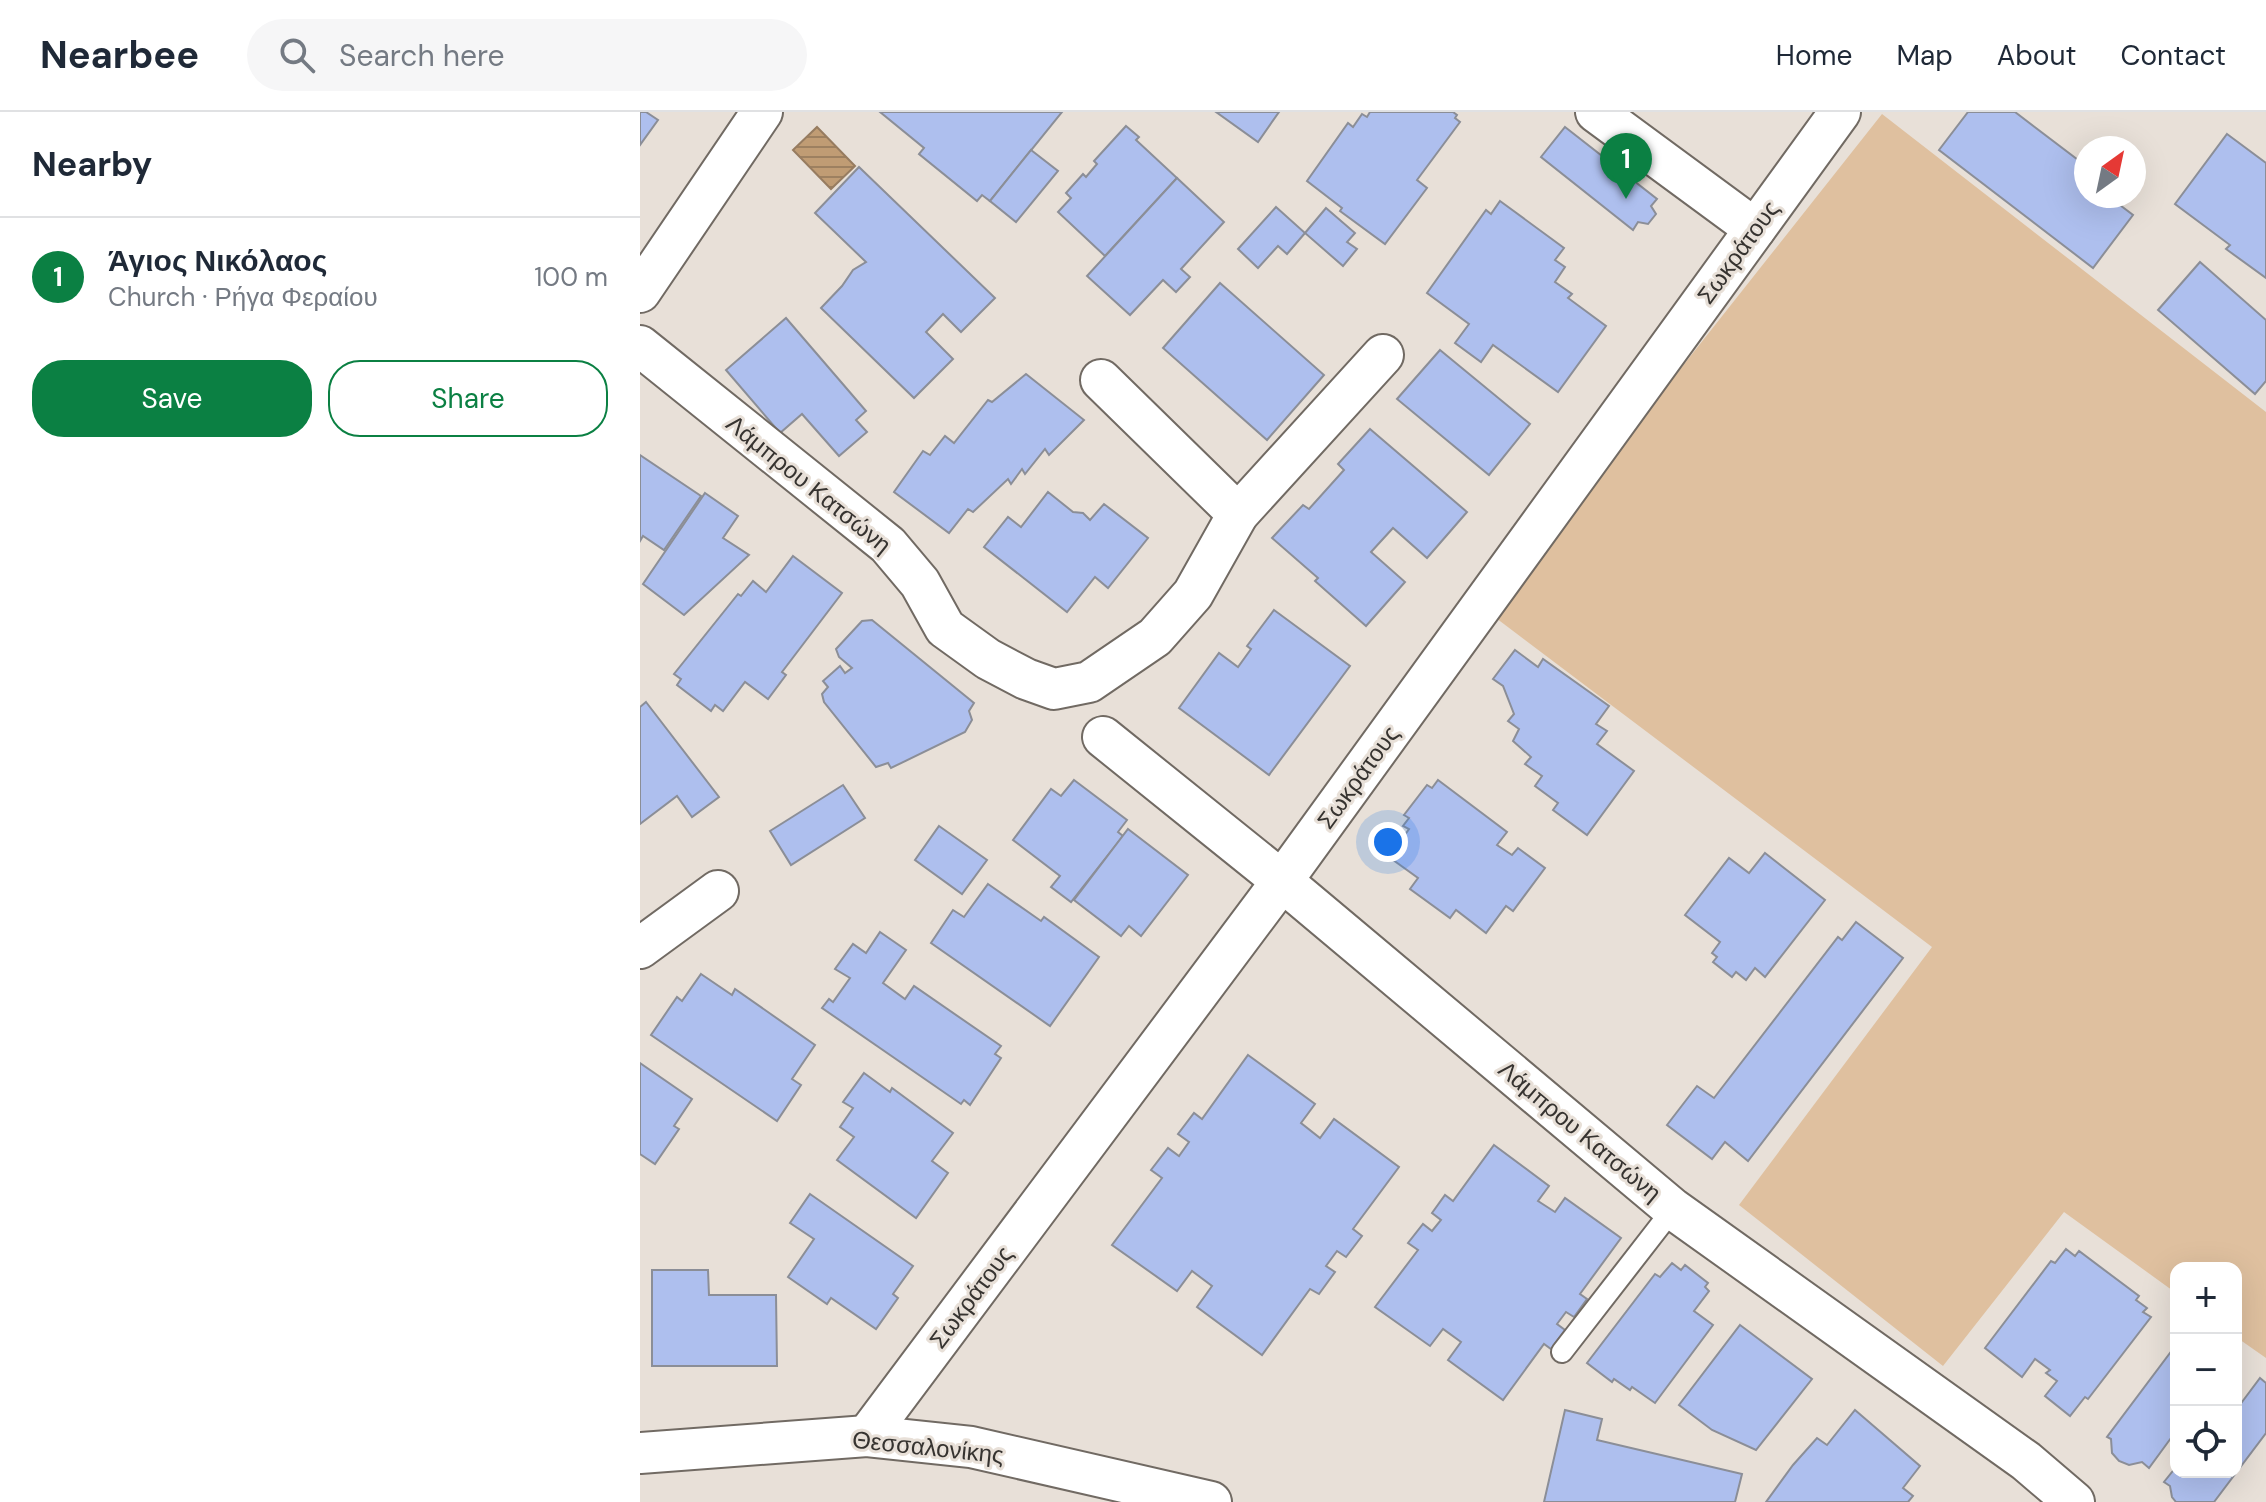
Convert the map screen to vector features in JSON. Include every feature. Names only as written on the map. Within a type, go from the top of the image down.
[{"type":"street","points":[[640,292],[762,112]]},
{"type":"street","points":[[1596,112],[1755,229]]},
{"type":"street","name":"Σωκράτους","points":[[867,1436],[1282,881],[1840,112]]},
{"type":"street","name":"Λάμπρου Κατσώνη","points":[[640,346],[888,545],[920,583],[945,628],[988,659],[1026,679],[1054,689],[1089,682],[1155,637],[1193,594],[1238,514]]},
{"type":"street","points":[[1101,380],[1238,514],[1383,355]]},
{"type":"street","name":"Λάμπρου Κατσώνη","points":[[1103,737],[1282,881],[1673,1209],[2026,1461],[2074,1502]]},
{"type":"street","points":[[640,948],[718,891]]},
{"type":"street","name":"Θεσσαλονίκης","points":[[640,1453],[867,1436],[971,1447],[1211,1502]]},
{"type":"lane","points":[[1562,1352],[1673,1209]]},
{"type":"shaded area","points":[[1882,114],[2266,412],[2266,1358],[2242,1341],[2242,1262],[2170,1262],[2170,1289],[2064,1212],[1943,1366],[1739,1205],[1932,947],[1488,612]]},
{"type":"shaded area","points":[[817,127],[855,166],[831,189],[793,150]]},
{"type":"building","points":[[640,112],[646,112],[658,120],[640,145]]},
{"type":"building","points":[[880,112],[1062,112],[990,201],[982,195],[977,201],[919,154],[924,148]]},
{"type":"building","points":[[1216,112],[1279,112],[1258,142]]},
{"type":"building","points":[[1370,112],[1453,112],[1460,122],[1417,180],[1427,188],[1385,244],[1340,211],[1342,208],[1307,181],[1348,123],[1353,127],[1362,114],[1367,117]]},
{"type":"building","points":[[1968,112],[2015,112],[2074,157],[2074,208],[2124,208],[2133,215],[2093,268],[1939,150]]},
{"type":"building","points":[[1126,126],[1139,137],[1136,140],[1177,178],[1105,256],[1058,212],[1071,198],[1066,193],[1083,174],[1086,177],[1097,164],[1094,161]]},
{"type":"building","points":[[1565,127],[1657,199],[1651,206],[1656,214],[1648,224],[1638,222],[1633,230],[1541,157]]},
{"type":"building","points":[[2227,134],[2266,163],[2266,278],[2226,249],[2230,245],[2175,204]]},
{"type":"building","points":[[1031,150],[1058,171],[1016,222],[990,201]]},
{"type":"building","points":[[859,167],[995,298],[961,332],[943,314],[926,332],[953,359],[914,398],[821,308],[853,270],[866,262],[815,213]]},
{"type":"building","points":[[1177,178],[1224,222],[1181,269],[1190,277],[1176,292],[1163,280],[1130,315],[1087,276]]},
{"type":"building","points":[[1500,201],[1564,248],[1555,260],[1565,267],[1555,282],[1572,294],[1568,298],[1606,326],[1558,392],[1493,345],[1481,362],[1455,343],[1469,324],[1427,293],[1486,210],[1491,214]]},
{"type":"building","points":[[1276,207],[1305,233],[1287,254],[1278,246],[1258,268],[1238,249]]},
{"type":"building","points":[[1326,208],[1355,233],[1347,242],[1357,249],[1343,266],[1305,233]]},
{"type":"building","points":[[2200,262],[2266,320],[2266,381],[2255,394],[2158,310]]},
{"type":"building","points":[[1220,283],[1324,375],[1267,440],[1163,348]]},
{"type":"building","points":[[786,318],[866,411],[856,420],[867,432],[839,456],[802,414],[780,433],[726,370]]},
{"type":"building","points":[[1440,350],[1530,424],[1489,475],[1397,399]]},
{"type":"building","points":[[1026,374],[1084,420],[1049,455],[1045,449],[1025,474],[1022,469],[1011,484],[1008,479],[973,512],[968,509],[949,533],[894,492],[923,451],[930,455],[945,436],[954,443],[988,400],[992,402]]},
{"type":"building","points":[[1370,429],[1467,512],[1427,558],[1393,528],[1371,552],[1405,582],[1366,626],[1272,538],[1303,505],[1309,509],[1344,470],[1338,464]]},
{"type":"building","points":[[640,455],[701,496],[664,550],[643,536],[640,541]]},
{"type":"building","points":[[1048,492],[1073,512],[1083,513],[1090,520],[1104,504],[1148,538],[1108,588],[1095,577],[1067,612],[984,547],[1008,517],[1021,527]]},
{"type":"building","points":[[705,493],[738,516],[723,538],[749,555],[684,615],[643,584]]},
{"type":"building","points":[[793,556],[842,593],[782,672],[786,675],[768,699],[745,682],[723,711],[715,705],[711,711],[677,685],[681,679],[674,674],[738,594],[741,596],[753,581],[766,592]]},
{"type":"building","points":[[1274,610],[1350,666],[1269,775],[1179,708],[1219,653],[1238,667],[1251,649],[1247,646]]},
{"type":"building","points":[[872,620],[974,703],[969,711],[972,720],[965,732],[891,768],[888,763],[876,767],[824,702],[822,694],[828,687],[823,681],[840,666],[845,673],[852,668],[839,657],[836,649],[862,621]]},
{"type":"building","points":[[1515,650],[1538,667],[1543,659],[1609,706],[1596,724],[1607,731],[1597,744],[1634,771],[1587,835],[1553,810],[1558,803],[1535,786],[1542,776],[1525,764],[1531,757],[1513,741],[1519,729],[1508,721],[1514,714],[1503,686],[1493,679]]},
{"type":"building","points":[[646,702],[719,797],[692,817],[677,796],[640,824],[640,707]]},
{"type":"building","points":[[1074,780],[1127,820],[1118,832],[1123,836],[1071,902],[1051,887],[1060,876],[1013,840],[1051,789],[1061,796]]},
{"type":"building","points":[[1438,780],[1507,832],[1497,845],[1512,855],[1518,848],[1545,868],[1513,911],[1506,906],[1486,933],[1456,910],[1450,918],[1410,889],[1418,878],[1389,857],[1409,829],[1403,826],[1409,818],[1404,815],[1427,785],[1432,788]]},
{"type":"building","points":[[843,785],[865,818],[791,865],[770,831]]},
{"type":"building","points":[[939,826],[987,860],[962,894],[915,860]]},
{"type":"building","points":[[1128,829],[1188,875],[1141,936],[1129,926],[1121,936],[1074,900]]},
{"type":"building","points":[[1765,853],[1825,900],[1765,977],[1755,968],[1746,980],[1736,972],[1732,977],[1713,962],[1717,957],[1712,953],[1720,942],[1685,915],[1729,858],[1749,873]]},
{"type":"building","points":[[988,884],[1041,921],[1044,917],[1099,957],[1050,1026],[931,943],[953,910],[964,917]]},
{"type":"building","points":[[1856,922],[1903,958],[1748,1161],[1725,1142],[1712,1159],[1667,1125],[1697,1086],[1714,1098],[1838,937],[1842,940]]},
{"type":"building","points":[[880,932],[906,950],[883,983],[905,999],[914,986],[1001,1046],[995,1054],[1001,1058],[970,1105],[964,1100],[961,1104],[822,1008],[829,999],[833,1002],[850,978],[835,969],[853,944],[866,953]]},
{"type":"building","points":[[701,974],[732,995],[735,989],[815,1045],[792,1079],[801,1085],[777,1121],[651,1035],[677,997],[682,1001]]},
{"type":"building","points":[[1248,1055],[1315,1104],[1301,1123],[1320,1138],[1334,1119],[1399,1167],[1353,1229],[1362,1236],[1346,1257],[1337,1251],[1326,1266],[1335,1272],[1319,1294],[1310,1289],[1262,1355],[1197,1307],[1212,1286],[1192,1271],[1177,1291],[1112,1245],[1162,1178],[1151,1170],[1168,1148],[1179,1156],[1189,1142],[1178,1134],[1194,1113],[1202,1119]]},
{"type":"building","points":[[640,1063],[692,1099],[674,1126],[679,1129],[655,1164],[640,1154]]},
{"type":"building","points":[[864,1073],[890,1092],[892,1088],[953,1133],[932,1161],[948,1173],[916,1218],[837,1160],[854,1137],[840,1127],[853,1108],[843,1102]]},
{"type":"building","points":[[1494,1145],[1549,1186],[1538,1201],[1555,1212],[1565,1198],[1621,1238],[1580,1294],[1587,1299],[1574,1317],[1566,1312],[1557,1324],[1565,1330],[1551,1349],[1544,1344],[1503,1400],[1448,1360],[1461,1342],[1443,1329],[1430,1346],[1375,1307],[1418,1250],[1408,1243],[1423,1224],[1432,1231],[1441,1220],[1432,1213],[1445,1195],[1453,1201]]},
{"type":"building","points":[[810,1194],[913,1266],[893,1294],[898,1298],[876,1329],[831,1298],[827,1304],[788,1277],[814,1239],[790,1223]]},
{"type":"building","points":[[2066,1249],[2075,1256],[2079,1251],[2139,1296],[2136,1300],[2147,1308],[2143,1312],[2151,1317],[2088,1399],[2085,1397],[2070,1416],[2045,1396],[2057,1381],[2046,1373],[2050,1370],[2035,1359],[2022,1377],[1985,1348],[2051,1261],[2055,1263]]},
{"type":"building","points":[[1672,1263],[1681,1270],[1685,1265],[1708,1283],[1705,1287],[1709,1291],[1694,1311],[1713,1325],[1655,1403],[1632,1387],[1630,1390],[1614,1379],[1612,1382],[1587,1363],[1655,1274],[1660,1277]]},
{"type":"building","points":[[652,1270],[708,1270],[709,1295],[776,1295],[777,1366],[652,1366]]},
{"type":"building","points":[[1740,1325],[1812,1379],[1756,1450],[1712,1430],[1679,1405]]},
{"type":"building","points":[[2170,1353],[2170,1439],[2149,1468],[2142,1462],[2129,1465],[2119,1461],[2112,1453],[2111,1439],[2107,1437]]},
{"type":"building","points":[[2260,1378],[2266,1383],[2266,1433],[2242,1465],[2242,1406]]},
{"type":"building","points":[[1565,1410],[1602,1419],[1597,1440],[1742,1474],[1735,1502],[1544,1502]]},
{"type":"building","points":[[1855,1410],[1920,1466],[1903,1488],[1913,1496],[1908,1502],[1766,1502],[1817,1438],[1827,1445]]},
{"type":"building","points":[[2170,1474],[2170,1478],[2232,1478],[2214,1502],[2176,1502],[2170,1486],[2164,1482]]},
{"type":"place","name":"Άγιος Νικόλαος","points":[[1626,199]]}]
